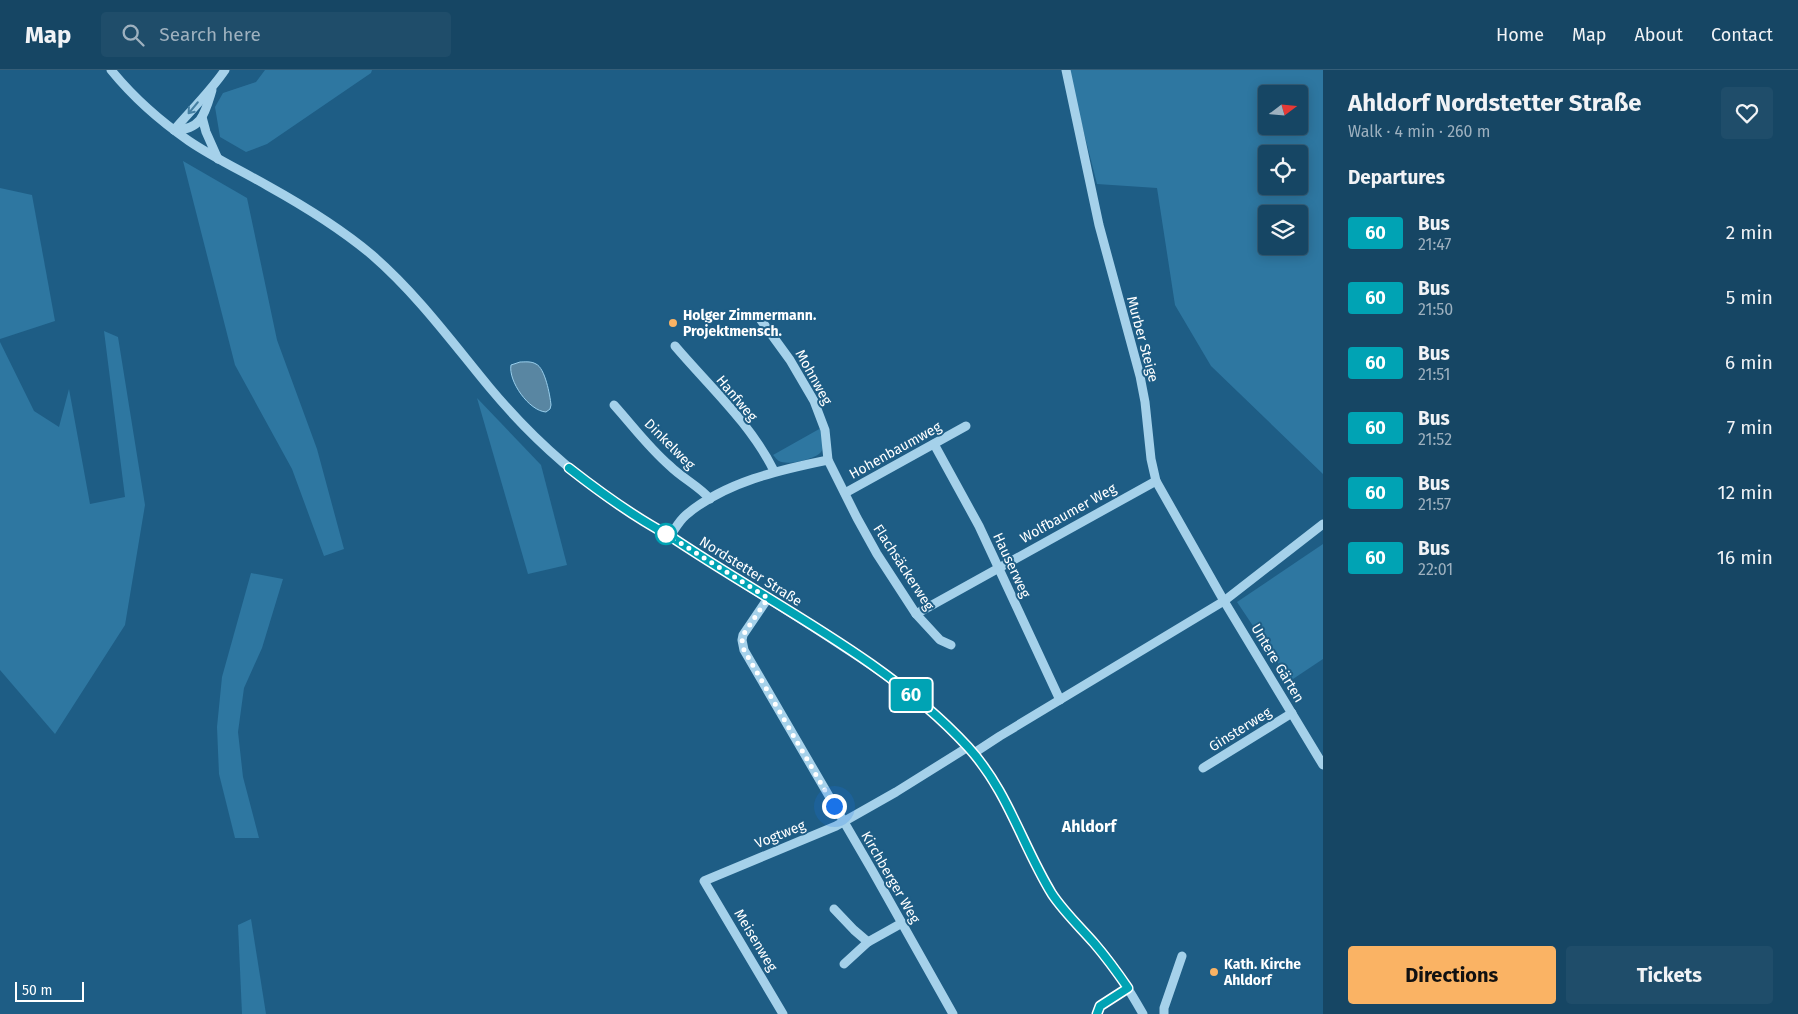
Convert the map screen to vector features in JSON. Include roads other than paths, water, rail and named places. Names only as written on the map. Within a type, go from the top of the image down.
[{"type":"street","name":"Nordstetter Straße","points":[[111,70],[134,96],[174,130],[218,159],[305,207],[377,259],[422,305],[505,405],[543,445],[569,468],[623,508],[824,634],[889,678],[928,709],[971,750],[1002,794],[1036,865],[1053,894],[1066,912],[1104,954],[1128,988],[1143,1014]]},
{"type":"street","points":[[174,130],[199,100],[213,87],[225,70]]},
{"type":"street","name":"Murber Steige","points":[[1066,70],[1098,226],[1140,376],[1145,402],[1151,459],[1156,481],[1224,602]]},
{"type":"street","points":[[174,130],[186,130],[202,118],[213,87]]},
{"type":"street","points":[[202,118],[218,159]]},
{"type":"street","name":"Mohnweg","points":[[758,316],[790,360],[814,401],[825,430],[828,460]]},
{"type":"street","name":"Hanfweg","points":[[675,346],[744,427],[765,455],[774,471]]},
{"type":"street","name":"Dinkelweg","points":[[614,404],[659,456],[710,499]]},
{"type":"street","name":"Hohenbaumweg","points":[[670,536],[685,516],[710,499],[774,471],[828,460],[845,493],[966,426]]},
{"type":"street","name":"Hauserweg","points":[[934,444],[979,526],[1060,700]]},
{"type":"street","name":"Wolfbaumer Weg","points":[[916,614],[1156,481]]},
{"type":"street","name":"Flachsäckerweg","points":[[845,493],[877,554],[916,614],[940,640],[951,645]]},
{"type":"street","points":[[971,750],[1060,700],[1224,602],[1323,524]]},
{"type":"street","name":"Kirchberger Weg","points":[[768,598],[743,635],[744,650],[953,1014]]},
{"type":"street","name":"Untere Gärten","points":[[1224,602],[1323,765]]},
{"type":"street","name":"Ginsterweg","points":[[1203,768],[1292,713]]},
{"type":"street","name":"Vogtweg","points":[[704,881],[844,822],[971,750]]},
{"type":"street","name":"Meisenweg","points":[[704,881],[783,1014]]},
{"type":"street","points":[[834,909],[868,942]]},
{"type":"street","points":[[844,964],[868,942],[902,924]]},
{"type":"street","points":[[1164,1014],[1164,1008],[1182,956]]},
{"type":"street","points":[[1097,1014],[1100,1006],[1128,988]]},
{"type":"place","name":"Holger Zimmermann. Projektmensch.","points":[[673,323]]},
{"type":"place","name":"Kath. Kirche Ahldorf","points":[[1214,972]]},
{"type":"district","name":"Ahldorf","points":[[1089,826]]}]
